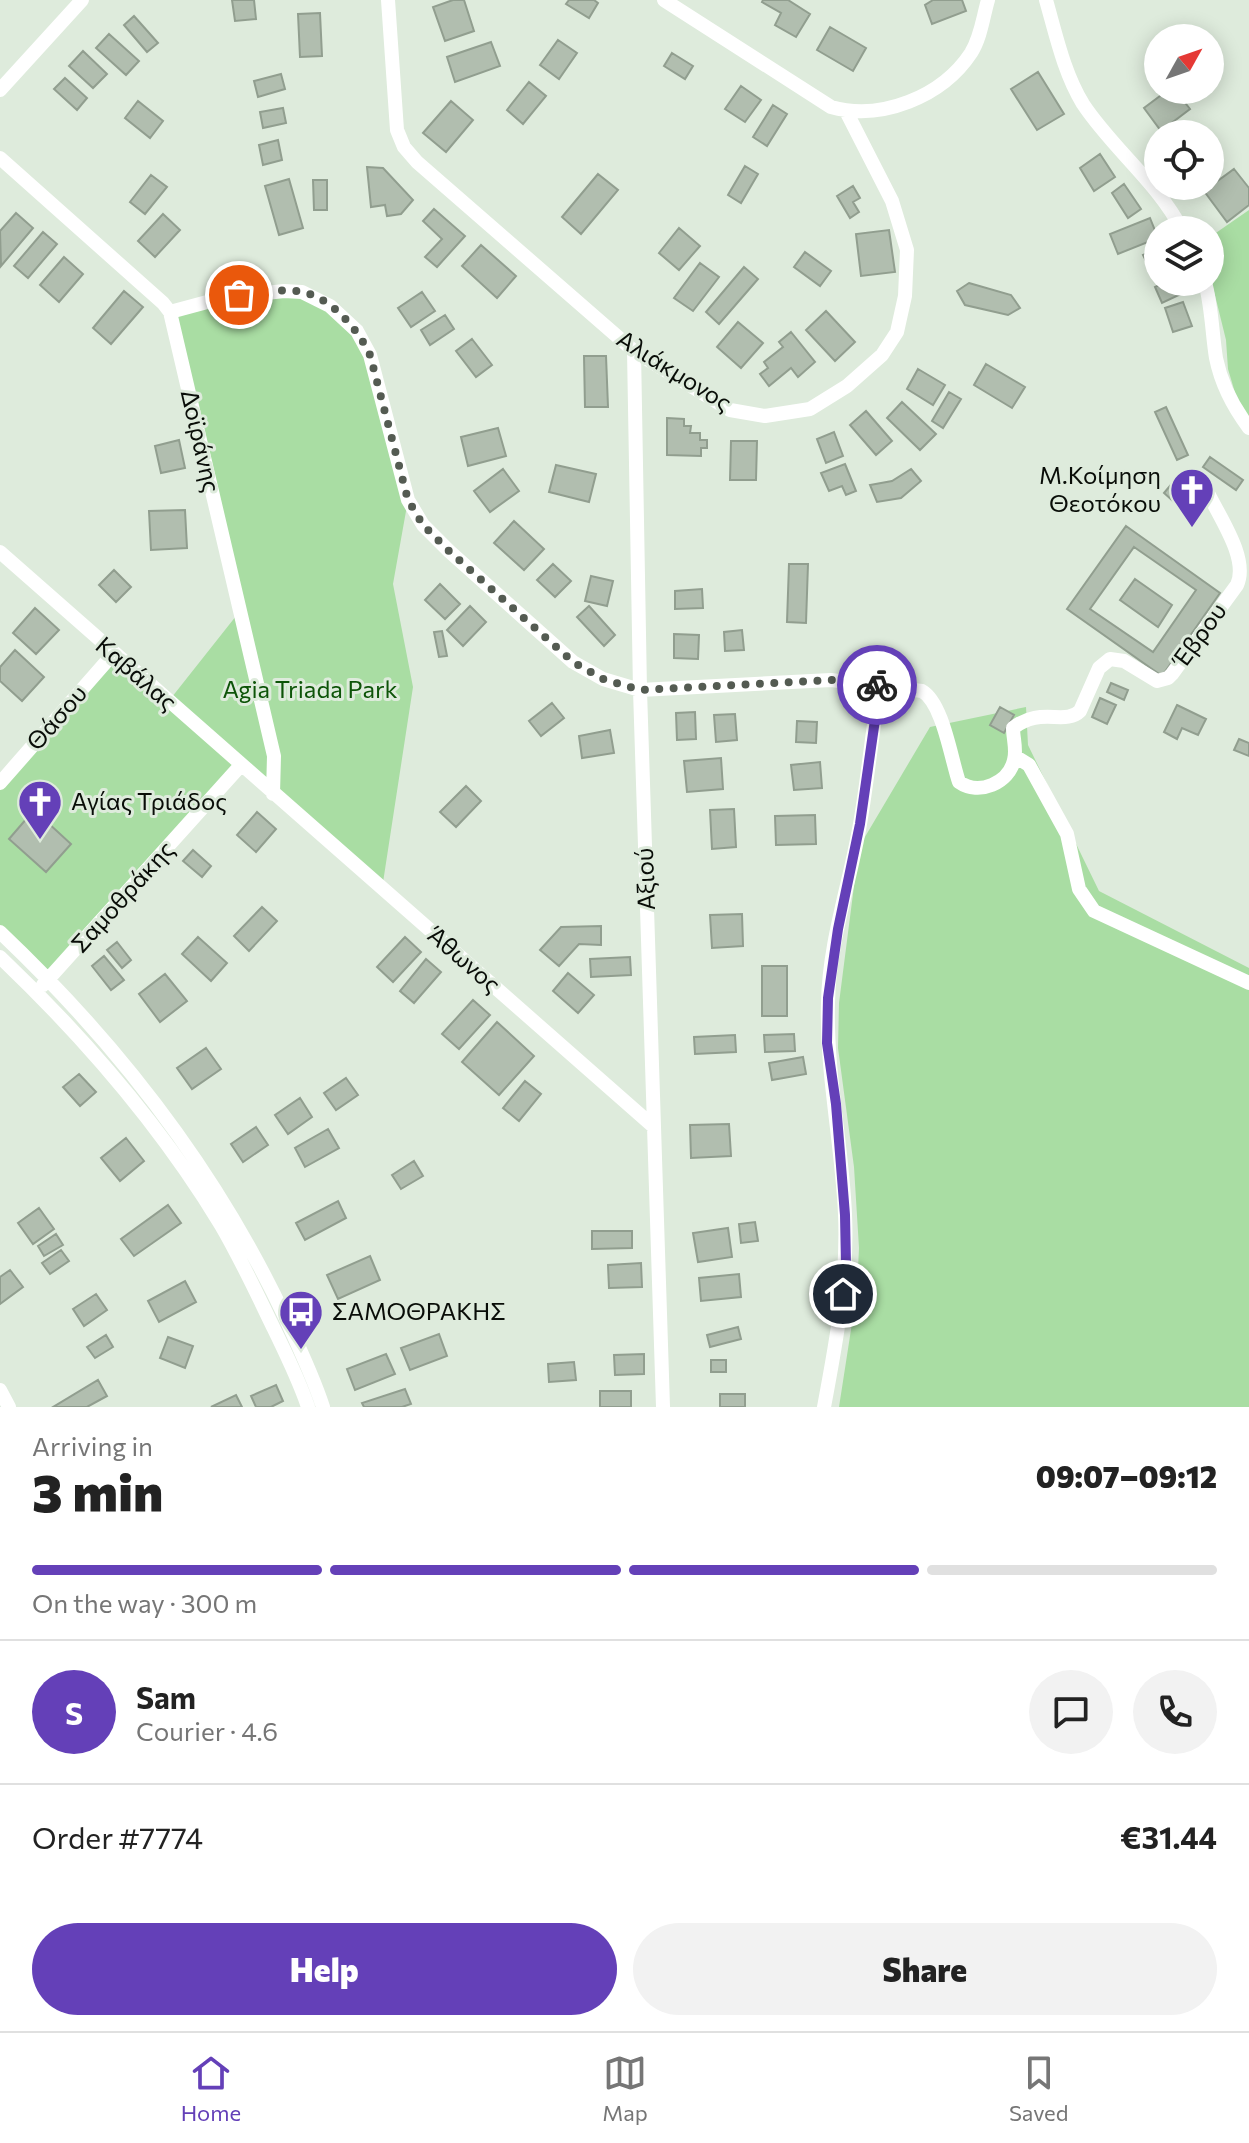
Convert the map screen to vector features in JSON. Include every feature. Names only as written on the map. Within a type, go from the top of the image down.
[{"type":"street","points":[[0,90],[82,0]]},
{"type":"street","name":"Αλιάκμονος","points":[[388,0],[397,130],[404,147],[417,162],[634,351],[730,410],[765,416],[810,409],[847,386],[882,355],[897,332],[905,296],[907,250],[892,201],[846,111]]},
{"type":"street","points":[[664,0],[831,107],[846,111],[896,107],[916,99],[947,79],[966,60],[976,44],[988,0]]},
{"type":"street","points":[[1046,0],[1074,89],[1100,128],[1173,216]]},
{"type":"street","points":[[0,158],[170,312],[222,298],[284,291],[311,295],[330,306],[357,331],[370,355],[408,500],[423,525],[573,662],[603,679],[640,690],[831,680],[906,688],[930,696],[939,715],[959,782],[968,789],[980,789],[998,782],[1010,770],[1016,757],[1029,765],[1067,834],[1079,889],[1094,911],[1249,983]]},
{"type":"street","points":[[1209,296],[1216,359],[1234,405],[1249,428]]},
{"type":"street","name":"Δοϊράνης","points":[[170,312],[274,756],[273,794]]},
{"type":"street","name":"Αξιού","points":[[634,351],[640,690],[663,1407]]},
{"type":"street","name":"Έβρου","points":[[1016,757],[1013,728],[1024,719],[1048,715],[1075,716],[1099,668],[1110,659],[1124,661],[1157,681],[1168,678],[1219,611],[1241,578],[1242,563],[1208,493]]},
{"type":"street","name":"Καβάλας","points":[[0,552],[273,794]]},
{"type":"street","name":"Θάσου","points":[[0,783],[113,654]]},
{"type":"street","points":[[824,1407],[840,1323],[846,1265],[842,1159],[827,1043],[828,998],[838,929],[860,824],[880,685]]},
{"type":"street","name":"Σαμοθράκης","points":[[36,992],[241,765]]},
{"type":"street","name":"Άθωνος","points":[[273,794],[654,1127]]},
{"type":"street","points":[[0,932],[49,979],[117,1055],[159,1107],[228,1208],[259,1262],[301,1351],[323,1407]]},
{"type":"street","points":[[0,957],[105,1066],[220,1223],[246,1270],[308,1407]]},
{"type":"street","points":[[0,1390],[9,1407]]},
{"type":"green space","points":[[1249,210],[1249,424],[1228,369],[1226,340],[1215,296],[1224,296],[1224,227]]},
{"type":"green space","name":"Agia Triada Park","points":[[295,291],[357,331],[408,500],[393,584],[413,687],[382,889],[240,765],[49,979],[0,932],[0,782],[113,654],[168,702],[240,611],[170,312]]},
{"type":"green space","points":[[1026,707],[1028,745],[1099,891],[1249,968],[1249,1407],[839,1407],[857,1291],[859,1248],[854,1167],[838,1048],[839,1003],[859,847],[930,727]]},
{"type":"building","points":[[232,0],[254,0],[256,19],[235,21]]},
{"type":"building","points":[[453,0],[464,0],[474,31],[445,41],[433,7]]},
{"type":"building","points":[[569,0],[594,0],[598,3],[589,18],[566,4]]},
{"type":"building","points":[[763,0],[788,0],[810,14],[796,37],[775,25],[781,13]]},
{"type":"building","points":[[933,0],[962,0],[966,11],[932,24],[925,5]]},
{"type":"building","points":[[320,13],[322,56],[300,57],[298,14]]},
{"type":"building","points":[[134,16],[158,43],[147,52],[124,25]]},
{"type":"building","points":[[830,27],[866,48],[853,71],[817,50]]},
{"type":"building","points":[[109,34],[139,61],[126,75],[96,48]]},
{"type":"building","points":[[558,40],[577,53],[559,79],[540,65]]},
{"type":"building","points":[[491,42],[500,66],[455,82],[447,57]]},
{"type":"building","points":[[83,51],[107,74],[93,88],[69,66]]},
{"type":"building","points":[[672,53],[693,66],[685,79],[664,66]]},
{"type":"building","points":[[1038,72],[1064,114],[1037,130],[1011,89]]},
{"type":"building","points":[[281,74],[285,89],[258,97],[254,81]]},
{"type":"building","points":[[65,78],[87,98],[77,110],[54,89]]},
{"type":"building","points":[[529,82],[546,96],[523,124],[507,110]]},
{"type":"building","points":[[741,86],[761,100],[745,122],[725,109]]},
{"type":"building","points":[[138,101],[163,121],[150,138],[125,118]]},
{"type":"building","points":[[451,101],[473,120],[446,152],[423,133]]},
{"type":"building","points":[[1149,104],[1186,104],[1190,109],[1176,120],[1153,120],[1144,108]]},
{"type":"building","points":[[773,105],[787,114],[767,146],[753,137]]},
{"type":"building","points":[[283,108],[286,123],[263,128],[260,112]]},
{"type":"building","points":[[278,140],[282,160],[263,165],[259,145]]},
{"type":"building","points":[[1100,154],[1115,177],[1094,191],[1080,168]]},
{"type":"building","points":[[745,166],[758,174],[741,203],[728,195]]},
{"type":"building","points":[[367,167],[383,168],[413,200],[401,214],[387,216],[385,205],[371,207]]},
{"type":"building","points":[[1234,169],[1249,188],[1249,205],[1227,222],[1211,200],[1224,200],[1224,176]]},
{"type":"building","points":[[598,174],[618,190],[581,234],[562,217]]},
{"type":"building","points":[[151,175],[167,187],[145,214],[130,202]]},
{"type":"building","points":[[289,179],[303,228],[279,235],[265,186]]},
{"type":"building","points":[[313,180],[327,180],[327,210],[314,210]]},
{"type":"building","points":[[1124,184],[1141,209],[1128,218],[1112,193]]},
{"type":"building","points":[[853,186],[860,198],[853,202],[859,212],[850,218],[837,196]]},
{"type":"building","points":[[434,209],[465,236],[437,267],[425,257],[442,239],[423,221]]},
{"type":"building","points":[[16,213],[33,228],[1,266],[0,231]]},
{"type":"building","points":[[163,214],[180,230],[155,257],[138,241]]},
{"type":"building","points":[[1144,220],[1144,244],[1118,254],[1110,234]]},
{"type":"building","points":[[679,228],[700,246],[679,270],[659,253]]},
{"type":"building","points":[[889,230],[895,272],[861,276],[856,234]]},
{"type":"building","points":[[43,232],[57,244],[28,278],[14,266]]},
{"type":"building","points":[[481,245],[516,276],[497,298],[462,266]]},
{"type":"building","points":[[805,252],[831,271],[820,286],[794,267]]},
{"type":"building","points":[[64,257],[83,274],[59,302],[40,285]]},
{"type":"building","points":[[700,263],[719,277],[693,311],[674,298]]},
{"type":"building","points":[[744,267],[758,279],[719,324],[706,312]]},
{"type":"building","points":[[969,283],[1011,295],[1020,308],[1008,315],[965,305],[957,291]]},
{"type":"building","points":[[124,291],[143,307],[111,344],[93,328]]},
{"type":"building","points":[[422,292],[435,311],[411,327],[398,308]]},
{"type":"building","points":[[1159,296],[1177,296],[1162,303]]},
{"type":"building","points":[[1183,302],[1192,326],[1173,332],[1165,308]]},
{"type":"building","points":[[826,311],[855,342],[835,361],[806,330]]},
{"type":"building","points":[[445,315],[454,329],[430,345],[421,330]]},
{"type":"building","points":[[738,322],[763,343],[741,368],[717,347]]},
{"type":"building","points":[[791,332],[815,362],[798,377],[791,368],[769,386],[760,374],[768,368],[764,362],[783,347],[779,342]]},
{"type":"building","points":[[472,339],[492,365],[476,377],[456,351]]},
{"type":"building","points":[[584,356],[606,356],[608,407],[585,407]]},
{"type":"building","points":[[986,364],[1025,387],[1012,408],[974,385]]},
{"type":"building","points":[[918,369],[945,385],[933,405],[907,389]]},
{"type":"building","points":[[949,392],[961,399],[943,428],[932,421]]},
{"type":"building","points":[[902,402],[936,434],[920,450],[887,418]]},
{"type":"building","points":[[1166,407],[1188,455],[1177,460],[1155,412]]},
{"type":"building","points":[[866,411],[892,441],[876,455],[850,425]]},
{"type":"building","points":[[667,418],[684,419],[684,426],[691,426],[690,433],[700,433],[700,440],[707,440],[707,448],[701,448],[701,456],[667,455]]},
{"type":"building","points":[[498,428],[506,456],[468,466],[461,437]]},
{"type":"building","points":[[834,432],[843,456],[826,463],[817,439]]},
{"type":"building","points":[[179,440],[185,468],[161,473],[155,446]]},
{"type":"building","points":[[731,441],[757,441],[756,480],[730,480]]},
{"type":"building","points":[[1210,457],[1243,480],[1236,490],[1203,467]]},
{"type":"building","points":[[845,464],[856,491],[846,495],[842,486],[829,491],[821,473]]},
{"type":"building","points":[[556,465],[596,474],[589,502],[549,492]]},
{"type":"building","points":[[503,469],[519,491],[490,512],[474,491]]},
{"type":"building","points":[[911,469],[921,481],[901,498],[877,502],[870,485],[892,481]]},
{"type":"building","points":[[1180,474],[1189,482],[1173,501],[1164,493]]},
{"type":"building","points":[[185,510],[187,548],[151,550],[149,511]]},
{"type":"building","points":[[514,521],[544,549],[524,570],[494,543]]},
{"type":"building","points":[[1126,526],[1220,593],[1162,676],[1067,609]],"holes":[[[1134,547],[1196,590],[1153,652],[1090,609]]]},
{"type":"building","points":[[553,564],[571,581],[555,597],[537,580]]},
{"type":"building","points":[[789,564],[808,564],[806,623],[787,622]]},
{"type":"building","points":[[114,570],[131,587],[116,602],[99,585]]},
{"type":"building","points":[[591,576],[613,581],[607,606],[585,601]]},
{"type":"building","points":[[1135,579],[1172,605],[1158,627],[1120,600]]},
{"type":"building","points":[[440,584],[460,604],[445,619],[425,600]]},
{"type":"building","points":[[702,589],[703,608],[675,609],[675,591]]},
{"type":"building","points":[[470,606],[486,622],[463,646],[447,630]]},
{"type":"building","points":[[589,606],[615,635],[604,646],[577,617]]},
{"type":"building","points":[[35,608],[59,630],[36,654],[13,633]]},
{"type":"building","points":[[742,630],[744,650],[725,651],[724,632]]},
{"type":"building","points":[[442,631],[447,656],[439,657],[434,632]]},
{"type":"building","points":[[674,634],[699,635],[698,659],[674,658]]},
{"type":"building","points":[[15,650],[44,677],[22,701],[0,681],[0,667]]},
{"type":"building","points":[[1111,683],[1128,690],[1124,700],[1107,692]]},
{"type":"building","points":[[1100,698],[1116,705],[1107,724],[1092,717]]},
{"type":"building","points":[[552,703],[564,718],[541,736],[529,721]]},
{"type":"building","points":[[1177,705],[1206,719],[1198,735],[1182,728],[1177,739],[1164,732]]},
{"type":"building","points":[[1000,707],[1014,715],[1004,733],[990,725]]},
{"type":"building","points":[[695,712],[696,739],[677,740],[676,713]]},
{"type":"building","points":[[735,714],[737,740],[716,742],[714,715]]},
{"type":"building","points":[[797,721],[817,722],[816,743],[796,742]]},
{"type":"building","points":[[610,730],[614,753],[582,758],[579,736]]},
{"type":"building","points":[[1239,739],[1249,743],[1249,756],[1234,750]]},
{"type":"building","points":[[721,758],[723,789],[687,792],[684,761]]},
{"type":"building","points":[[820,762],[822,788],[794,790],[791,765]]},
{"type":"building","points":[[466,786],[481,801],[456,827],[440,812]]},
{"type":"building","points":[[734,809],[736,847],[712,849],[710,810]]},
{"type":"building","name":"Αγίας Τριάδος","points":[[34,810],[71,844],[46,872],[9,839]]},
{"type":"building","points":[[257,812],[276,829],[256,852],[237,835]]},
{"type":"building","points":[[815,815],[816,844],[776,845],[775,816]]},
{"type":"building","points":[[193,850],[211,866],[202,877],[183,861]]},
{"type":"building","points":[[262,907],[277,921],[249,951],[234,936]]},
{"type":"building","points":[[742,914],[743,946],[712,948],[710,915]]},
{"type":"building","points":[[601,926],[601,945],[579,944],[559,966],[540,950],[561,927]]},
{"type":"building","points":[[198,937],[227,963],[211,981],[182,954]]},
{"type":"building","points":[[405,937],[421,952],[393,982],[377,967]]},
{"type":"building","points":[[117,942],[131,960],[122,968],[107,950]]},
{"type":"building","points":[[104,956],[124,980],[111,990],[92,966]]},
{"type":"building","points":[[630,957],[631,975],[591,977],[590,959]]},
{"type":"building","points":[[426,959],[441,972],[414,1003],[400,991]]},
{"type":"building","points":[[762,966],[787,966],[787,1016],[762,1016]]},
{"type":"building","points":[[568,973],[594,995],[578,1013],[553,991]]},
{"type":"building","points":[[165,974],[187,1001],[160,1022],[139,994]]},
{"type":"building","points":[[473,1000],[490,1015],[459,1049],[442,1034]]},
{"type":"building","points":[[497,1022],[534,1056],[499,1095],[462,1062]]},
{"type":"building","points":[[794,1034],[795,1051],[765,1052],[764,1035]]},
{"type":"building","points":[[735,1035],[736,1052],[695,1054],[694,1037]]},
{"type":"building","points":[[206,1048],[221,1069],[192,1089],[177,1068]]},
{"type":"building","points":[[803,1057],[806,1074],[772,1080],[769,1063]]},
{"type":"building","points":[[79,1074],[96,1092],[80,1106],[63,1087]]},
{"type":"building","points":[[346,1078],[358,1095],[336,1110],[324,1093]]},
{"type":"building","points":[[525,1081],[541,1094],[519,1121],[503,1108]]},
{"type":"building","points":[[300,1098],[312,1117],[288,1134],[275,1115]]},
{"type":"building","points":[[729,1124],[731,1156],[691,1158],[690,1125]]},
{"type":"building","points":[[256,1127],[268,1145],[243,1162],[231,1144]]},
{"type":"building","points":[[328,1129],[339,1148],[305,1167],[295,1148]]},
{"type":"building","points":[[126,1138],[144,1161],[120,1181],[101,1158]]},
{"type":"building","points":[[414,1161],[423,1176],[401,1189],[392,1175]]},
{"type":"building","points":[[338,1201],[346,1218],[305,1240],[296,1223]]},
{"type":"building","points":[[168,1205],[181,1223],[134,1256],[121,1239]]},
{"type":"building","points":[[39,1208],[54,1229],[33,1244],[18,1223]]},
{"type":"building","points":[[755,1222],[758,1241],[741,1243],[739,1224]]},
{"type":"building","points":[[728,1228],[732,1257],[698,1262],[693,1233]]},
{"type":"building","points":[[592,1231],[632,1231],[632,1248],[592,1249]]},
{"type":"building","points":[[56,1234],[63,1245],[44,1256],[38,1246]]},
{"type":"building","points":[[61,1250],[69,1261],[50,1274],[42,1263]]},
{"type":"building","points":[[370,1256],[380,1280],[338,1299],[327,1275]]},
{"type":"building","points":[[641,1263],[642,1287],[609,1288],[608,1265]]},
{"type":"building","points":[[10,1270],[23,1287],[0,1304],[0,1277]]},
{"type":"building","points":[[739,1274],[741,1297],[701,1301],[699,1278]]},
{"type":"building","points":[[185,1281],[196,1302],[159,1322],[148,1301]]},
{"type":"building","points":[[96,1294],[107,1310],[84,1326],[73,1309]]},
{"type":"building","points":[[738,1327],[741,1339],[710,1347],[707,1335]]},
{"type":"building","points":[[439,1334],[447,1356],[410,1370],[401,1348]]},
{"type":"building","points":[[106,1335],[113,1347],[95,1358],[87,1347]]},
{"type":"building","points":[[168,1337],[193,1346],[185,1368],[160,1358]]},
{"type":"building","points":[[386,1354],[395,1374],[355,1390],[347,1369]]},
{"type":"building","points":[[644,1354],[644,1374],[615,1375],[614,1355]]},
{"type":"building","points":[[711,1360],[726,1360],[726,1372],[711,1372]]},
{"type":"building","points":[[574,1362],[576,1380],[549,1382],[548,1364]]},
{"type":"building","points":[[98,1380],[107,1396],[87,1407],[53,1407]]},
{"type":"building","points":[[276,1385],[283,1401],[271,1407],[256,1407],[251,1396]]},
{"type":"building","points":[[405,1389],[411,1404],[402,1407],[364,1407],[362,1403]]},
{"type":"building","points":[[600,1391],[631,1391],[631,1407],[600,1407]]},
{"type":"building","points":[[720,1394],[745,1394],[745,1407],[720,1407]]},
{"type":"building","points":[[236,1395],[242,1407],[211,1407]]},
{"type":"way so far","points":[[239,295],[302,292],[330,306],[348,322],[370,355],[408,500],[417,517],[449,551],[573,662],[603,679],[640,690],[831,680],[877,685]]},
{"type":"place","name":"Μ.Κοίμηση Θεοτόκου","points":[[1192,529]]},
{"type":"place","name":"Αγίας Τριάδος","points":[[40,841]]},
{"type":"place","name":"ΣΑΜΟΘΡΑΚΗΣ","points":[[301,1351]]},
{"type":"route","points":[[843,1294],[845,1215],[842,1159],[827,1043],[828,998],[838,929],[860,824],[880,685],[877,685]]}]
